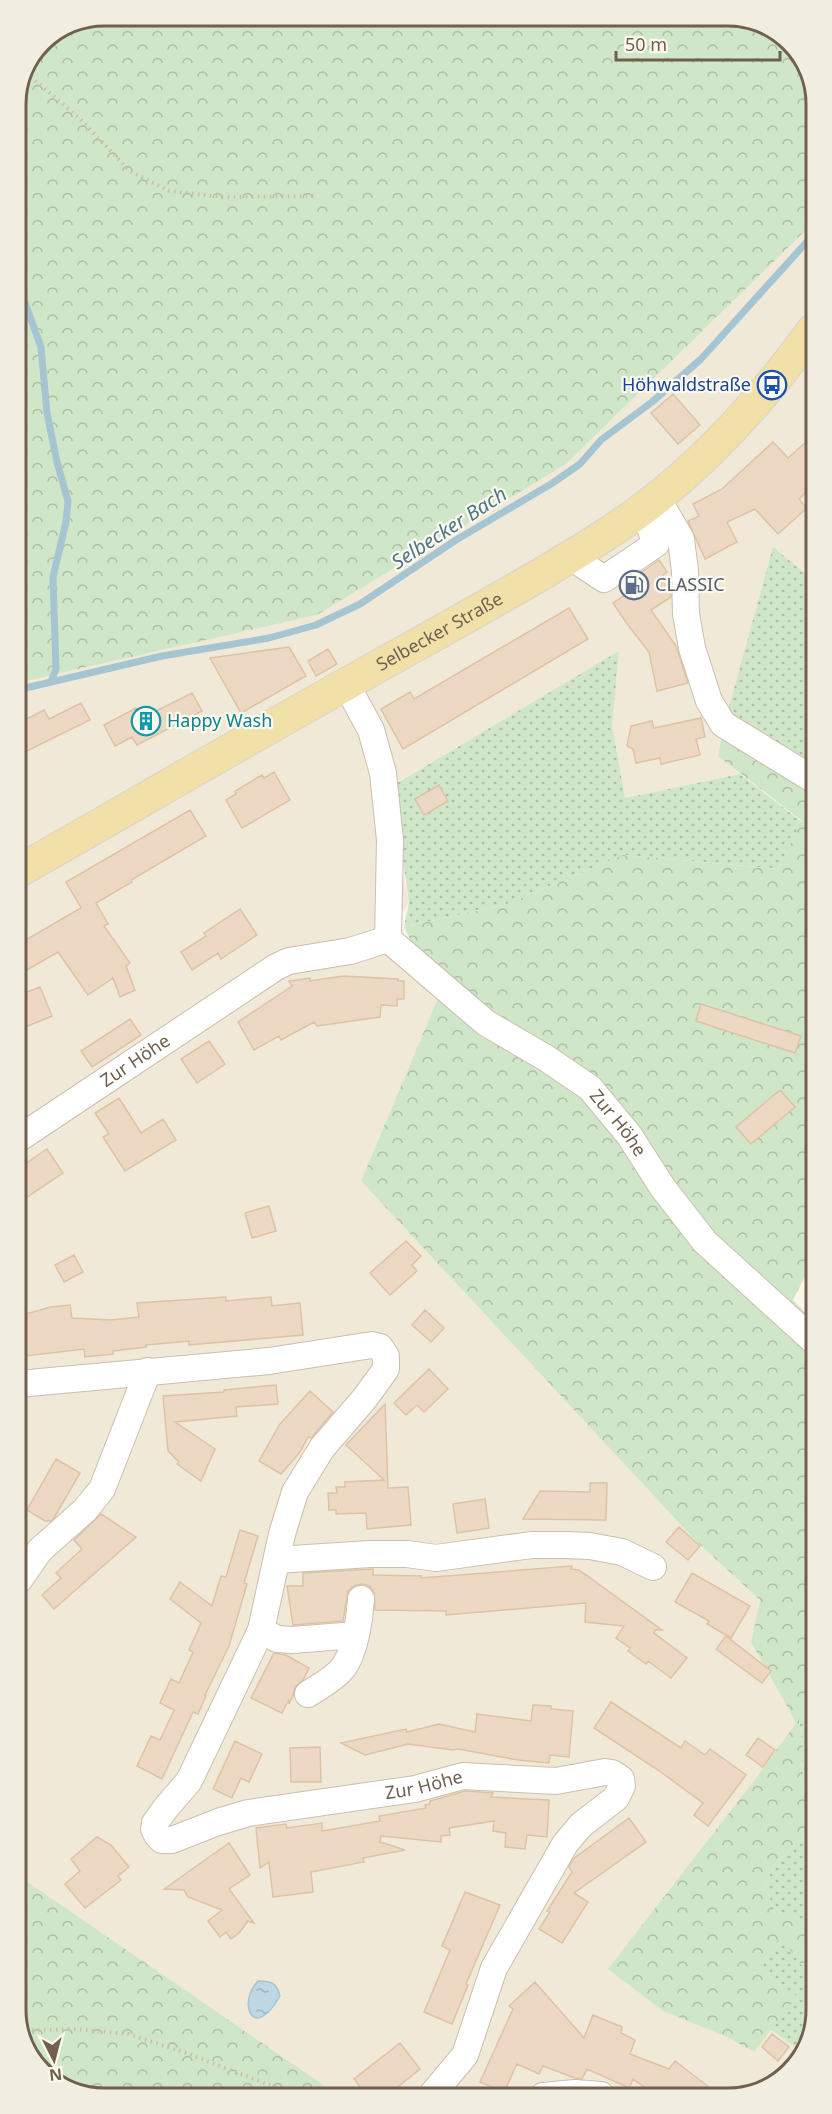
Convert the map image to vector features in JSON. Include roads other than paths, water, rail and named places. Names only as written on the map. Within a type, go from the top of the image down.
[{"type":"main road","name":"Selbecker Straße","points":[[26,867],[345,684],[472,615],[570,557],[650,503],[704,457],[750,410],[806,340]]},
{"type":"street","points":[[570,557],[604,579],[656,544],[650,503]]},
{"type":"street","points":[[650,503],[681,539],[685,571],[686,614],[693,648],[709,701],[723,724],[806,775]]},
{"type":"street","points":[[345,684],[371,730],[383,773],[390,840],[388,939]]},
{"type":"street","name":"Zur Höhe","points":[[26,1134],[276,967],[289,961],[350,951],[388,939],[486,1023],[546,1058],[590,1088],[629,1135],[663,1188],[705,1242],[806,1334]]},
{"type":"street","name":"Zur Höhe","points":[[26,1383],[269,1360],[372,1345],[380,1347],[386,1356],[386,1370],[322,1448],[295,1492],[282,1534],[261,1630],[189,1781],[165,1809],[154,1829],[162,1840],[172,1840],[248,1813],[415,1789],[463,1776],[556,1781],[604,1772],[612,1773],[621,1779],[622,1786],[616,1798],[581,1825],[565,1844],[494,1968],[465,2055],[438,2088]]},
{"type":"street","points":[[26,1570],[40,1550],[85,1510],[102,1489],[148,1371]]},
{"type":"street","points":[[278,1560],[370,1554],[407,1554],[436,1558],[532,1545],[566,1545],[590,1546],[621,1552],[653,1567]]},
{"type":"street","points":[[308,1694],[328,1682],[344,1666],[356,1635],[362,1599]]},
{"type":"street","points":[[261,1630],[277,1639],[292,1640],[356,1635]]},
{"type":"water","points":[[258,1981],[273,1984],[280,1996],[270,2010],[262,2017],[256,2018],[251,2014],[249,1999]]},
{"type":"waterway","name":"Selbecker Bach","points":[[26,688],[162,656],[269,638],[316,625],[360,604],[456,540],[551,484],[580,464],[601,440],[652,402],[701,359],[806,243]]},
{"type":"waterway","points":[[26,306],[41,347],[47,413],[68,501],[66,522],[53,577],[56,669],[51,682]]},
{"type":"place","name":"Höhwaldstraße","points":[[772,385]]},
{"type":"place","name":"CLASSIC","points":[[634,585]]},
{"type":"place","name":"Happy Wash","points":[[146,721]]}]
